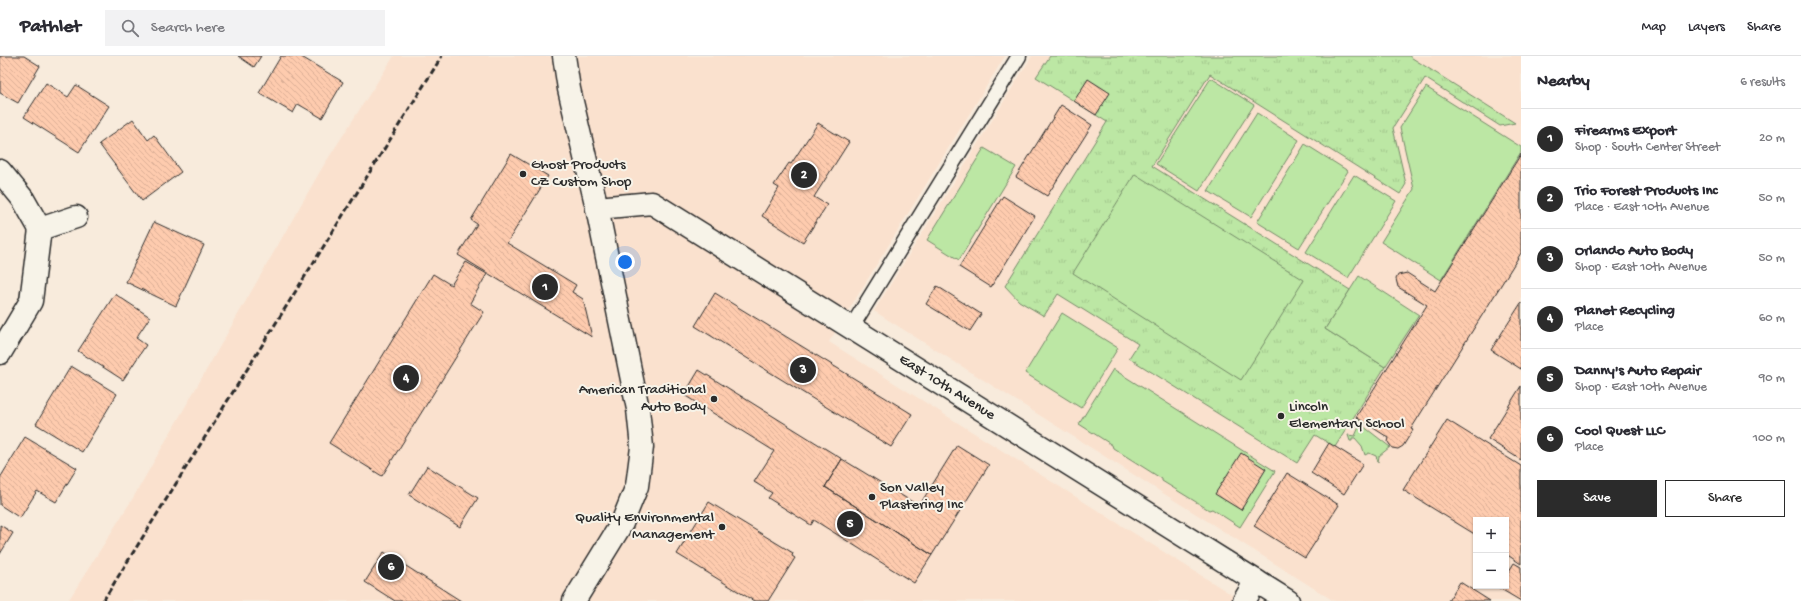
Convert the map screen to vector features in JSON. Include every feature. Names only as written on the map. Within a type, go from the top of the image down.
[{"type":"street","points":[[564,56],[568,89],[597,208],[638,409],[642,447],[637,486],[622,523],[574,601]]},
{"type":"street","points":[[0,171],[23,199],[40,229],[32,301],[0,353]]},
{"type":"street","name":"East 10th Avenue","points":[[597,208],[652,204],[1288,601]]},
{"type":"street","points":[[40,229],[76,217]]},
{"type":"street","points":[[1244,601],[1256,581]]},
{"type":"lane","points":[[851,328],[1019,56]]},
{"type":"shaded area","points":[[394,56],[1005,56],[829,342],[1242,601],[68,601],[133,498],[322,168]]},
{"type":"shaded area","name":"Lincoln Elementary School","points":[[1032,56],[1521,56],[1521,601],[1334,601],[874,311]]},
{"type":"green space","points":[[1050,56],[1409,56],[1515,123],[1500,126],[1425,78],[1393,128],[1406,184],[1400,194],[1210,74],[1152,166],[1350,290],[1325,329],[1385,367],[1335,447],[1315,435],[1297,463],[1129,358],[1138,344],[1058,294],[1044,316],[1019,301],[1005,286],[1107,122],[1036,77]]},
{"type":"green space","points":[[1211,78],[1254,105],[1199,191],[1156,164]]},
{"type":"green space","points":[[1426,87],[1521,147],[1521,152],[1441,280],[1381,242],[1414,189],[1400,128]]},
{"type":"green space","points":[[1257,113],[1299,140],[1251,217],[1208,191]]},
{"type":"green space","points":[[1305,144],[1348,171],[1299,248],[1257,222]]},
{"type":"green space","points":[[984,148],[1016,167],[959,260],[927,240]]},
{"type":"green space","points":[[1135,174],[1304,280],[1241,380],[1073,273]]},
{"type":"green space","points":[[1354,175],[1396,201],[1348,278],[1306,252]]},
{"type":"green space","points":[[1359,276],[1419,315],[1385,367],[1325,329]]},
{"type":"green space","points":[[1062,313],[1118,348],[1081,408],[1025,373]]},
{"type":"green space","points":[[1113,369],[1275,471],[1240,527],[1212,509],[1209,510],[1162,481],[1162,479],[1113,448],[1112,445],[1079,424]]},
{"type":"green space","points":[[1359,420],[1361,427],[1363,426],[1390,447],[1379,456],[1378,462],[1376,456],[1369,453],[1365,455],[1362,446],[1355,438],[1352,438],[1352,441],[1350,441],[1348,435],[1355,436],[1359,427],[1353,424]]},
{"type":"building","points":[[0,56],[24,56],[40,66],[18,103],[0,93]]},
{"type":"building","points":[[238,56],[261,56],[254,67]]},
{"type":"building","points":[[281,56],[300,56],[343,82],[322,118],[298,104],[293,113],[259,93]]},
{"type":"building","points":[[1088,79],[1110,93],[1096,115],[1074,101]]},
{"type":"building","points":[[46,83],[68,97],[76,85],[109,106],[79,152],[24,117]]},
{"type":"building","points":[[1061,105],[1092,125],[1047,196],[1016,177]]},
{"type":"building","points":[[133,119],[148,140],[154,135],[181,172],[142,201],[99,144]]},
{"type":"building","points":[[818,123],[849,142],[814,197],[827,205],[803,242],[762,216],[779,188],[774,185],[789,163],[791,164]]},
{"type":"building","points":[[511,154],[548,176],[507,243],[576,285],[572,292],[583,299],[592,337],[458,255],[477,224],[471,220]]},
{"type":"building","points":[[1521,154],[1521,253],[1411,429],[1413,430],[1403,446],[1398,449],[1392,448],[1388,442],[1389,438],[1356,417],[1427,305],[1398,287],[1396,279],[1398,275],[1407,273],[1435,291]]},
{"type":"building","points":[[1003,196],[1035,216],[991,287],[959,267]]},
{"type":"building","points":[[154,222],[204,245],[176,306],[126,282]]},
{"type":"building","points":[[466,262],[487,274],[470,303],[484,312],[382,476],[329,443],[433,274],[451,285]]},
{"type":"building","points":[[937,286],[981,314],[970,331],[926,304]]},
{"type":"building","points":[[715,293],[912,414],[891,447],[695,326]]},
{"type":"building","points":[[115,294],[150,317],[136,338],[146,345],[123,380],[78,351]]},
{"type":"building","points":[[1521,303],[1521,369],[1491,350]]},
{"type":"building","points":[[71,366],[117,394],[82,452],[36,424]]},
{"type":"building","points":[[699,370],[842,459],[825,487],[932,555],[914,583],[814,520],[811,525],[768,498],[772,493],[754,482],[774,451],[684,395]]},
{"type":"building","points":[[1521,386],[1521,460],[1488,439]]},
{"type":"building","points":[[1447,420],[1521,466],[1521,564],[1509,556],[1509,517],[1473,517],[1473,533],[1403,490]]},
{"type":"building","points":[[25,437],[77,468],[56,502],[37,491],[20,518],[0,505],[0,478]]},
{"type":"building","points":[[1329,443],[1363,464],[1344,494],[1311,473]]},
{"type":"building","name":"Son Valley Plastering Inc","points":[[957,445],[989,465],[932,555],[825,487],[842,459],[919,506]]},
{"type":"building","points":[[1241,453],[1266,469],[1241,510],[1215,494]]},
{"type":"building","points":[[427,466],[478,498],[460,527],[409,495]]},
{"type":"building","points":[[1287,473],[1339,505],[1305,558],[1254,526]]},
{"type":"building","name":"Quality Environmental Management","points":[[709,502],[793,553],[792,556],[795,558],[768,601],[754,601],[677,554]]},
{"type":"building","points":[[0,525],[13,533],[0,554]]},
{"type":"building","points":[[384,552],[461,601],[395,601],[365,582]]},
{"type":"building","points":[[1514,563],[1521,567],[1521,601],[1501,589],[1509,589],[1509,571]]},
{"type":"building","points":[[1460,582],[1490,601],[1448,601]]},
{"type":"railway","points":[[103,601],[442,56]]},
{"type":"place","name":"Ghost Products CZ Custom Shop","points":[[523,174]]},
{"type":"place","name":"Trio Forest Products Inc","points":[[804,175]]},
{"type":"place","name":"Firearms Export","points":[[545,287]]},
{"type":"place","name":"Orlando Auto Body","points":[[803,370]]},
{"type":"place","name":"Planet Recycling","points":[[406,378]]},
{"type":"place","name":"American Traditional Auto Body","points":[[714,399]]},
{"type":"place","name":"Lincoln Elementary School","points":[[1281,416]]},
{"type":"place","name":"Son Valley Plastering Inc","points":[[872,497]]},
{"type":"place","name":"Danny's Auto Repair","points":[[850,524]]},
{"type":"place","name":"Quality Environmental Management","points":[[722,527]]},
{"type":"place","name":"Cool Quest LLC","points":[[391,567]]}]
